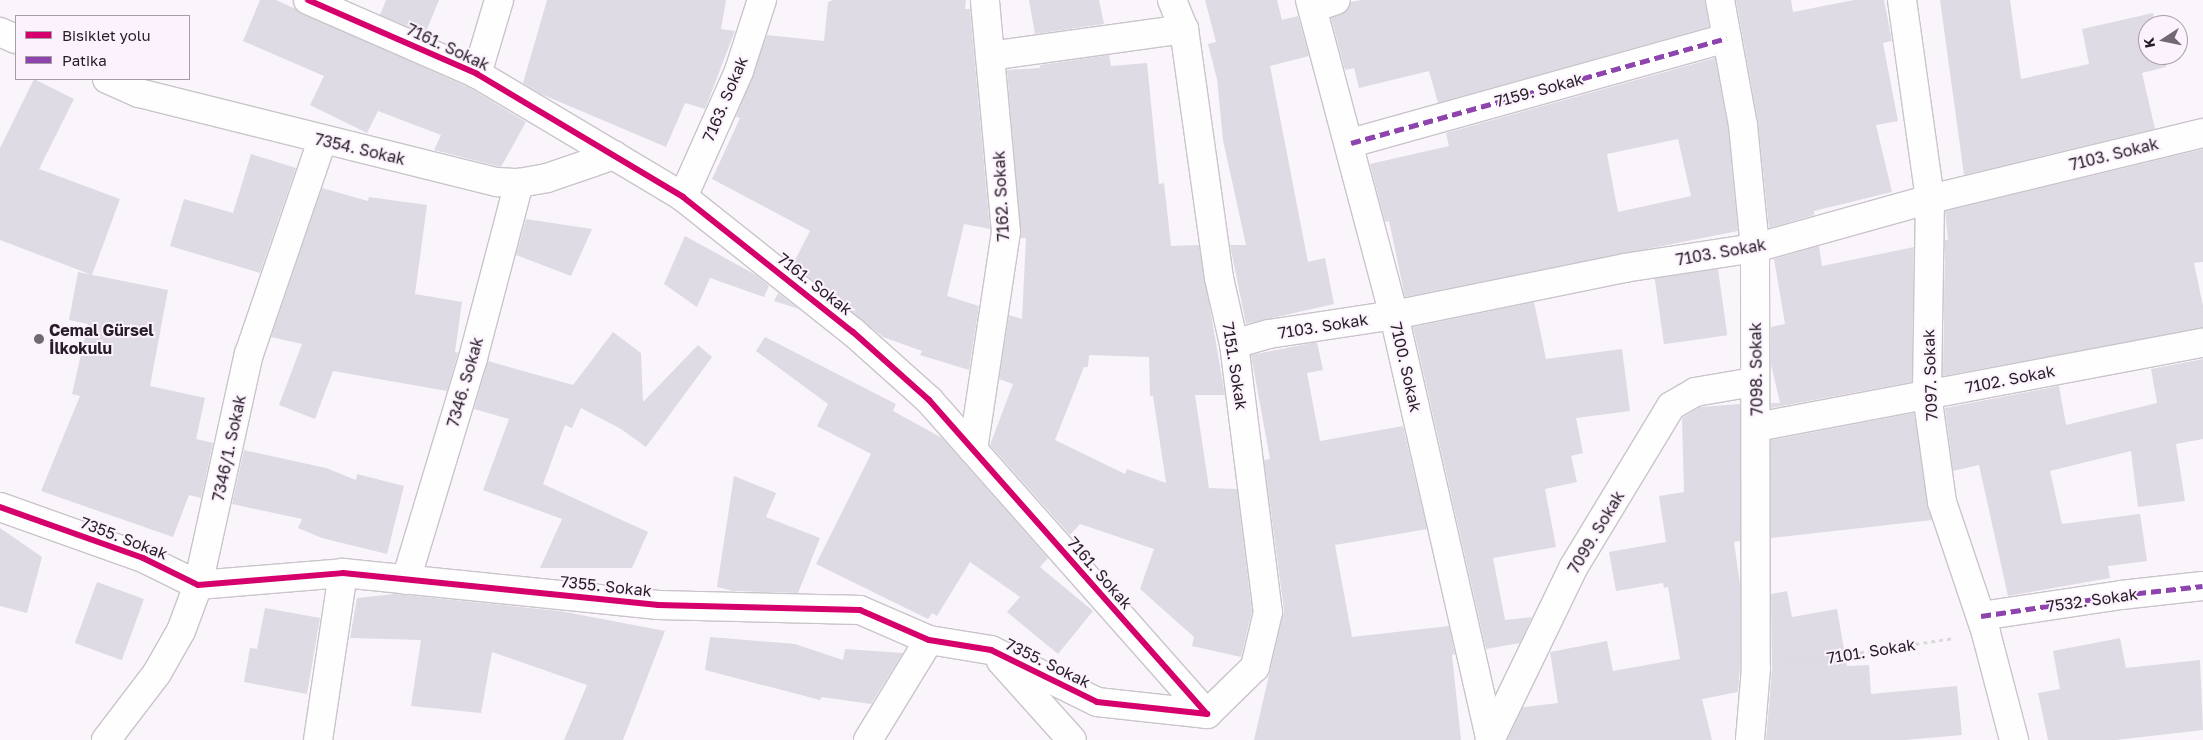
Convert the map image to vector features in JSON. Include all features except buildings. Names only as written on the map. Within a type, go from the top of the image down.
[{"type":"street","name":"7161. Sokak","points":[[308,0],[477,74],[683,196],[853,332],[929,400],[1207,714]]},
{"type":"street","points":[[477,74],[499,0]]},
{"type":"street","name":"7163. Sokak","points":[[683,196],[738,71],[762,0]]},
{"type":"street","name":"7162. Sokak","points":[[973,450],[1006,232],[986,0]]},
{"type":"street","name":"7151. Sokak","points":[[1172,0],[1184,29],[1219,278],[1234,344],[1268,612],[1255,667],[1207,714]]},
{"type":"street","name":"7098. Sokak","points":[[1720,0],[1743,126],[1755,248],[1754,382],[1757,427],[1756,668],[1750,740]]},
{"type":"street","name":"7097. Sokak","points":[[1902,0],[1930,198],[1928,394],[1942,502],[1983,625],[2014,740]]},
{"type":"street","name":"7100. Sokak","points":[[1320,3],[1351,143],[1394,316],[1490,739]]},
{"type":"street","points":[[990,56],[1184,29]]},
{"type":"street","points":[[0,32],[15,40]]},
{"type":"street","name":"7159. Sokak","points":[[1351,143],[1727,38]]},
{"type":"street","name":"7354. Sokak","points":[[110,80],[139,92],[322,140],[497,182],[519,184],[547,178],[614,155]]},
{"type":"street","name":"7103. Sokak","points":[[1234,344],[1269,334],[1394,316],[1624,268],[1755,248],[1930,198],[2203,133]]},
{"type":"street","name":"7346/1. Sokak","points":[[106,740],[157,673],[181,632],[198,585],[249,354],[322,140]]},
{"type":"street","name":"7346. Sokak","points":[[406,580],[473,358],[519,184]]},
{"type":"street","name":"7102. Sokak","points":[[1757,427],[2203,343]]},
{"type":"street","name":"7099. Sokak","points":[[1490,739],[1573,568],[1671,406],[1694,392],[1754,382]]},
{"type":"street","name":"7355. Sokak","points":[[0,506],[144,558],[198,585],[343,573],[658,605],[860,610],[929,640],[991,650],[1097,702],[1207,714]]},
{"type":"street","points":[[318,740],[343,573]]},
{"type":"street","name":"7532. Sokak","points":[[1983,625],[2121,595],[2203,586]]},
{"type":"street","points":[[868,740],[929,640]]},
{"type":"street","points":[[991,650],[1072,740]]},
{"type":"marked path","points":[[1351,143],[1727,38]]},
{"type":"marked path","points":[[1981,616],[2121,595],[2203,586]]},
{"type":"cycle path","points":[[308,0],[477,74],[683,197],[853,332],[929,400],[1207,714]]},
{"type":"cycle path","points":[[0,507],[143,558],[198,585],[343,573],[658,605],[860,610],[929,640],[991,650],[1097,702],[1207,714]]},
{"type":"place","name":"Cemal Gürsel İlkokulu","points":[[39,339]]}]
